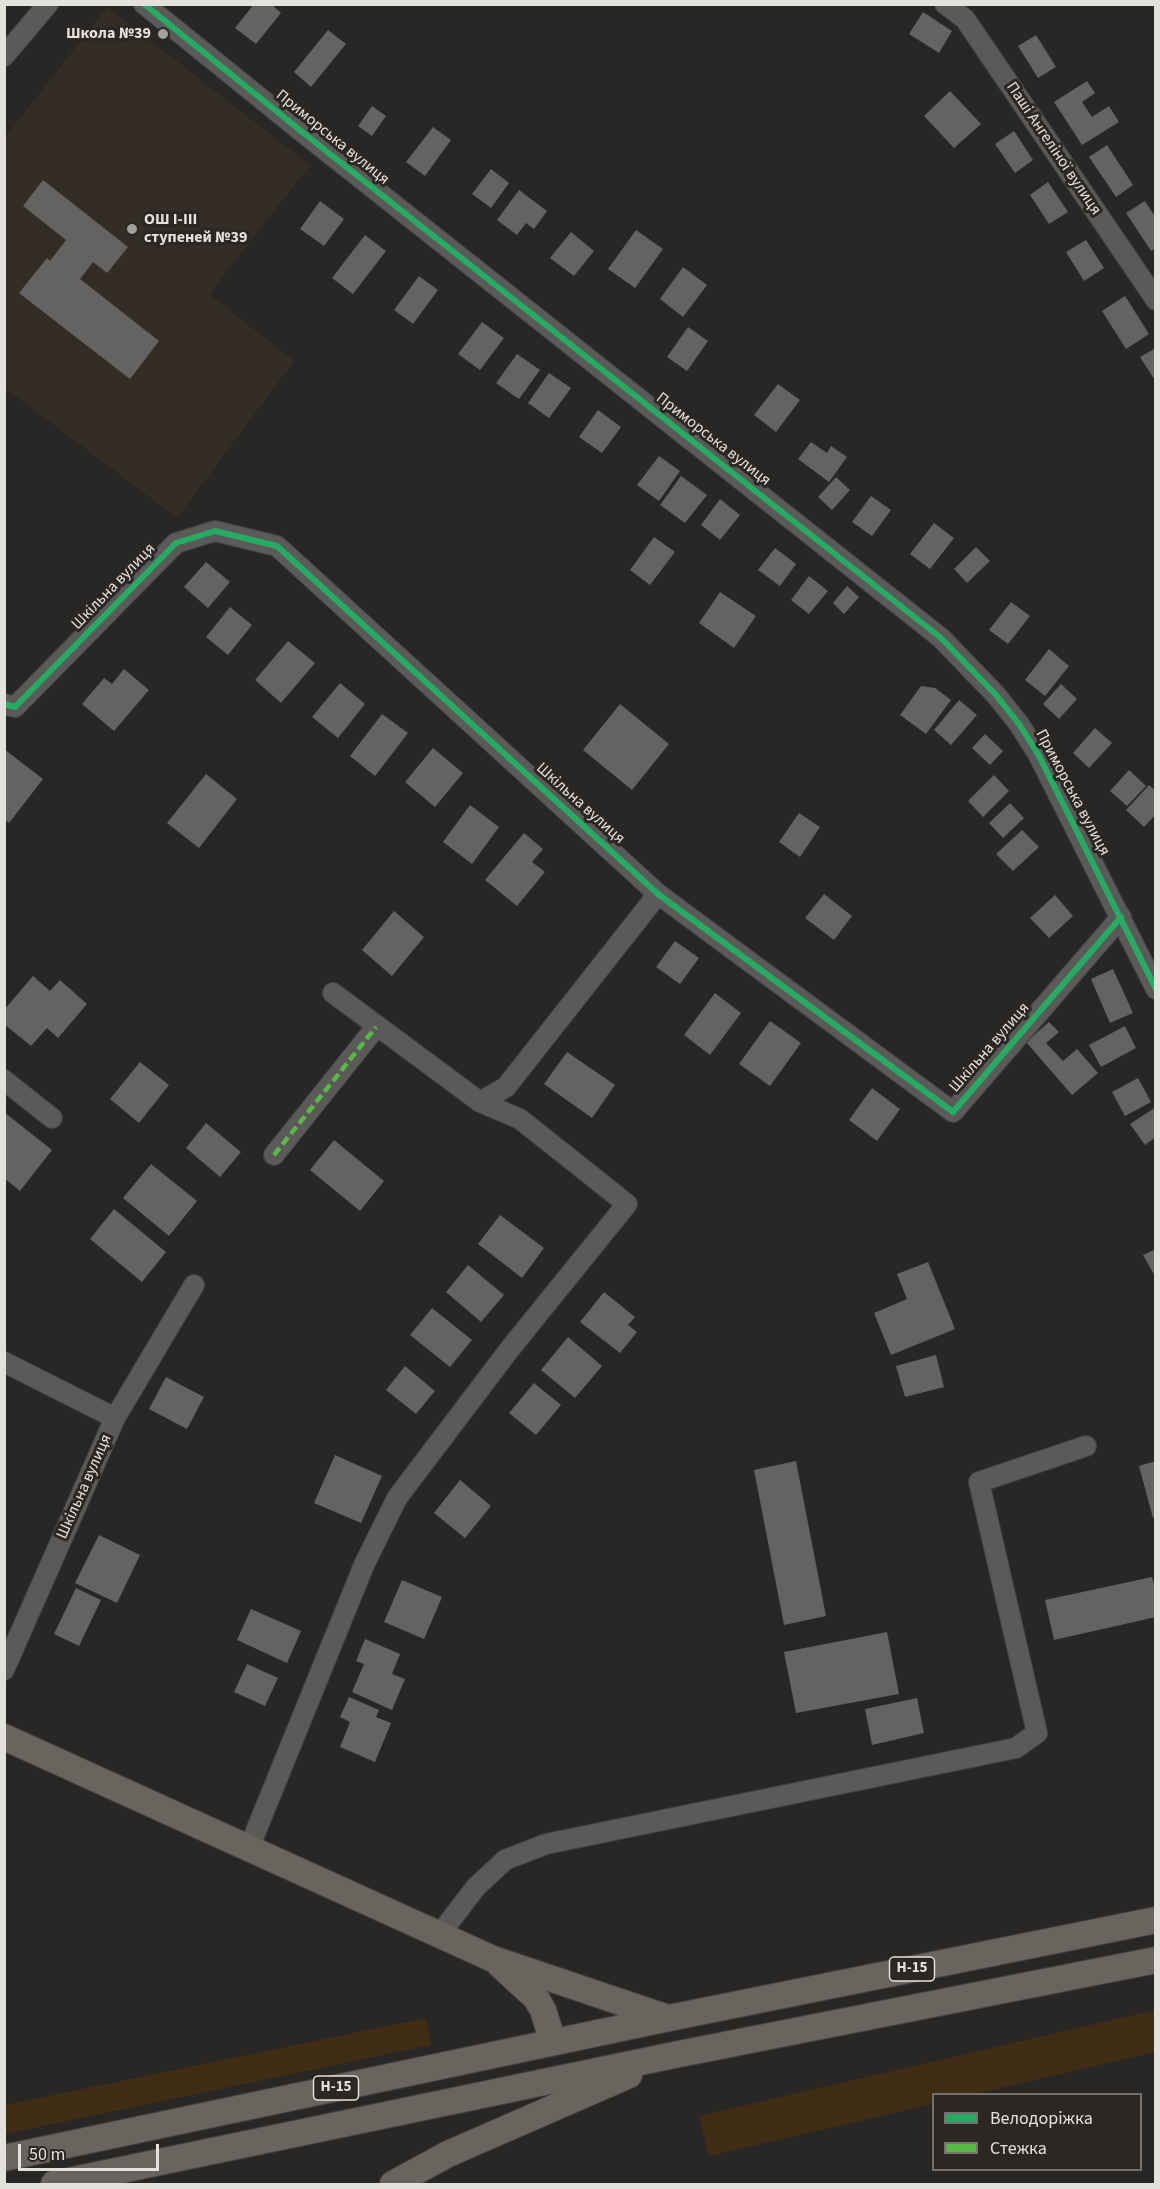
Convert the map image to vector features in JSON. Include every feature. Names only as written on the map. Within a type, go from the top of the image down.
[{"type":"main road","points":[[4,1737],[493,1959],[669,2018]]},
{"type":"main road","name":"Н-15","points":[[4,2158],[669,2018],[1155,1920]]},
{"type":"main road","points":[[493,1959],[536,1998],[543,2010],[553,2042]]},
{"type":"main road","name":"Н-15","points":[[393,2184],[448,2154],[679,2054],[1155,1960]]},
{"type":"main road","points":[[54,2184],[679,2054]]},
{"type":"street","points":[[4,56],[48,4]]},
{"type":"street","name":"Приморська вулиця","points":[[144,4],[941,639],[996,695],[1019,724],[1038,754],[1155,989]]},
{"type":"street","name":"Паші Ангеліної вулиця","points":[[945,4],[965,19],[1155,300]]},
{"type":"street","name":"Шкільна вулиця","points":[[4,704],[15,707],[176,543],[215,531],[277,546],[658,894],[953,1112],[1121,917]]},
{"type":"street","points":[[480,1102],[506,1086],[658,894]]},
{"type":"street","points":[[249,1848],[364,1565],[397,1498],[509,1350],[627,1204],[520,1119],[480,1102],[333,993]]},
{"type":"street","points":[[274,1155],[376,1027]]},
{"type":"street","points":[[4,1080],[52,1118]]},
{"type":"street","points":[[115,1418],[194,1285]]},
{"type":"street","name":"Шкільна вулиця","points":[[4,1362],[115,1418],[4,1670]]},
{"type":"street","points":[[440,1934],[477,1887],[505,1860],[546,1844],[1016,1748],[1037,1733],[979,1482],[1086,1446]]},
{"type":"shaded area","name":"ОШ I-III ступеней №39","points":[[107,7],[310,165],[209,294],[294,361],[177,518],[5,388],[4,139]]},
{"type":"shaded area","points":[[1155,2010],[1155,2052],[979,2093],[932,2093],[932,2104],[709,2156],[699,2116]]},
{"type":"shaded area","points":[[426,2018],[431,2045],[5,2134],[5,2105]]},
{"type":"building","points":[[254,4],[271,4],[281,13],[256,44],[235,28]]},
{"type":"building","points":[[923,12],[952,31],[939,53],[909,34]]},
{"type":"building","points":[[328,30],[346,44],[311,87],[294,72]]},
{"type":"building","points":[[1036,35],[1056,67],[1038,78],[1018,46]]},
{"type":"building","points":[[1087,81],[1095,93],[1082,102],[1092,117],[1109,106],[1119,122],[1082,145],[1054,102]]},
{"type":"building","points":[[950,91],[981,124],[954,148],[924,116]]},
{"type":"building","points":[[372,106],[386,116],[372,136],[358,126]]},
{"type":"building","points":[[433,127],[451,140],[425,176],[406,162]]},
{"type":"building","points":[[1014,131],[1033,160],[1015,173],[995,144]]},
{"type":"building","points":[[1107,145],[1133,185],[1116,197],[1089,157]]},
{"type":"building","points":[[491,169],[509,183],[491,208],[472,194]]},
{"type":"building","points":[[43,180],[128,247],[107,273],[93,262],[80,279],[159,341],[130,379],[19,293],[47,258],[50,261],[66,240],[23,206]]},
{"type":"building","points":[[1048,182],[1068,212],[1049,224],[1030,195]]},
{"type":"building","points":[[519,190],[547,211],[534,229],[526,223],[517,235],[497,220]]},
{"type":"building","points":[[320,201],[344,219],[324,246],[300,229]]},
{"type":"building","points":[[1145,201],[1156,218],[1156,248],[1151,251],[1126,213]]},
{"type":"building","points":[[636,230],[663,249],[635,288],[608,269]]},
{"type":"building","points":[[571,232],[594,251],[574,276],[550,258]]},
{"type":"building","points":[[365,235],[386,251],[353,294],[332,278]]},
{"type":"building","points":[[1086,240],[1104,268],[1084,281],[1066,252]]},
{"type":"building","points":[[683,267],[707,285],[683,317],[660,299]]},
{"type":"building","points":[[419,276],[438,290],[413,324],[394,310]]},
{"type":"building","points":[[1125,296],[1149,334],[1126,349],[1102,311]]},
{"type":"building","points":[[482,322],[504,338],[480,370],[458,354]]},
{"type":"building","points":[[688,327],[708,341],[687,371],[667,357]]},
{"type":"building","points":[[1156,348],[1156,382],[1140,357]]},
{"type":"building","points":[[517,354],[540,370],[519,399],[496,383]]},
{"type":"building","points":[[549,373],[571,388],[549,418],[528,403]]},
{"type":"building","points":[[778,384],[800,400],[776,432],[754,415]]},
{"type":"building","points":[[598,410],[621,427],[602,453],[579,437]]},
{"type":"building","points":[[811,442],[827,453],[831,446],[847,457],[829,482],[798,459]]},
{"type":"building","points":[[659,456],[680,471],[659,501],[637,485]]},
{"type":"building","points":[[681,476],[707,495],[685,523],[660,505]]},
{"type":"building","points":[[836,477],[850,490],[832,510],[818,497]]},
{"type":"building","points":[[871,496],[891,510],[872,536],[852,522]]},
{"type":"building","points":[[720,499],[740,515],[720,540],[701,525]]},
{"type":"building","points":[[934,523],[954,538],[930,569],[910,554]]},
{"type":"building","points":[[654,537],[675,552],[650,585],[630,570]]},
{"type":"building","points":[[976,547],[990,561],[967,583],[954,569]]},
{"type":"building","points":[[775,548],[796,564],[780,586],[758,570]]},
{"type":"building","points":[[206,562],[230,582],[208,608],[184,587]]},
{"type":"building","points":[[809,576],[828,591],[809,614],[791,600]]},
{"type":"building","points":[[847,586],[859,597],[844,614],[833,603]]},
{"type":"building","points":[[720,592],[756,616],[734,648],[699,623]]},
{"type":"building","points":[[1011,602],[1030,616],[1008,644],[989,630]]},
{"type":"building","points":[[230,607],[252,625],[228,655],[206,637]]},
{"type":"building","points":[[288,641],[315,663],[281,703],[255,680]]},
{"type":"building","points":[[1049,649],[1069,666],[1045,696],[1025,680]]},
{"type":"building","points":[[124,669],[149,690],[114,731],[82,704],[104,678],[112,684]]},
{"type":"building","points":[[340,683],[365,704],[338,738],[312,717]]},
{"type":"building","points":[[1061,684],[1077,699],[1059,719],[1043,704]]},
{"type":"building","points":[[921,686],[935,688],[951,700],[926,734],[900,715]]},
{"type":"building","points":[[959,700],[977,715],[951,745],[934,730]]},
{"type":"building","points":[[620,704],[669,744],[632,790],[583,750]]},
{"type":"building","points":[[382,714],[408,733],[375,776],[350,756]]},
{"type":"building","points":[[1095,728],[1112,743],[1089,768],[1073,753]]},
{"type":"building","points":[[985,734],[1003,751],[990,765],[972,748]]},
{"type":"building","points":[[433,748],[463,773],[435,807],[405,782]]},
{"type":"building","points":[[4,749],[43,779],[9,823],[4,819]]},
{"type":"building","points":[[1129,770],[1146,786],[1127,806],[1110,791]]},
{"type":"building","points":[[206,774],[237,799],[199,848],[167,823]]},
{"type":"building","points":[[994,775],[1009,791],[983,817],[968,801]]},
{"type":"building","points":[[1149,785],[1156,791],[1156,814],[1144,827],[1126,810]]},
{"type":"building","points":[[1010,803],[1024,818],[1003,838],[989,823]]},
{"type":"building","points":[[470,805],[499,827],[472,864],[443,842]]},
{"type":"building","points":[[799,813],[820,827],[800,857],[779,842]]},
{"type":"building","points":[[1022,830],[1039,847],[1013,871],[996,854]]},
{"type":"building","points":[[524,833],[543,849],[532,862],[545,872],[517,906],[485,880]]},
{"type":"building","points":[[824,894],[852,916],[834,940],[805,918]]},
{"type":"building","points":[[1055,895],[1073,916],[1049,938],[1030,918]]},
{"type":"building","points":[[394,911],[424,937],[392,976],[362,950]]},
{"type":"building","points":[[675,941],[699,958],[680,984],[656,967]]},
{"type":"building","points":[[1113,969],[1133,1013],[1110,1023],[1091,979]]},
{"type":"building","points":[[33,976],[50,991],[60,980],[87,1004],[58,1038],[47,1028],[31,1046],[4,1024],[4,1010]]},
{"type":"building","points":[[715,993],[741,1013],[710,1055],[684,1035]]},
{"type":"building","points":[[770,1021],[801,1043],[770,1086],[739,1064]]},
{"type":"building","points":[[1049,1022],[1059,1032],[1046,1043],[1063,1061],[1077,1049],[1098,1073],[1072,1095],[1026,1042]]},
{"type":"building","points":[[1125,1026],[1136,1048],[1101,1067],[1089,1045]]},
{"type":"building","points":[[567,1052],[615,1085],[592,1118],[544,1084]]},
{"type":"building","points":[[140,1062],[169,1085],[139,1123],[110,1099]]},
{"type":"building","points":[[1138,1078],[1151,1102],[1125,1116],[1112,1092]]},
{"type":"building","points":[[872,1088],[900,1109],[877,1141],[849,1120]]},
{"type":"building","points":[[1156,1107],[1156,1137],[1145,1145],[1130,1124]]},
{"type":"building","points":[[4,1112],[52,1150],[20,1191],[4,1178]]},
{"type":"building","points":[[206,1123],[241,1152],[220,1177],[186,1148]]},
{"type":"building","points":[[334,1140],[384,1181],[360,1211],[310,1170]]},
{"type":"building","points":[[151,1164],[197,1201],[169,1236],[123,1198]]},
{"type":"building","points":[[114,1209],[166,1252],[142,1282],[90,1239]]},
{"type":"building","points":[[500,1215],[544,1248],[522,1278],[478,1244]]},
{"type":"building","points":[[1156,1249],[1156,1278],[1143,1255]]},
{"type":"building","points":[[928,1262],[955,1329],[891,1355],[874,1313],[907,1299],[897,1274]]},
{"type":"building","points":[[468,1265],[504,1295],[481,1322],[446,1292]]},
{"type":"building","points":[[604,1292],[635,1317],[628,1325],[637,1332],[620,1353],[580,1322]]},
{"type":"building","points":[[432,1308],[472,1340],[450,1367],[410,1335]]},
{"type":"building","points":[[568,1337],[602,1366],[575,1398],[541,1370]]},
{"type":"building","points":[[936,1355],[944,1387],[905,1397],[896,1366]]},
{"type":"building","points":[[405,1366],[435,1391],[416,1414],[386,1390]]},
{"type":"building","points":[[166,1377],[204,1397],[187,1429],[149,1409]]},
{"type":"building","points":[[534,1383],[561,1405],[536,1435],[509,1413]]},
{"type":"building","points":[[335,1455],[382,1476],[361,1523],[314,1503]]},
{"type":"building","points":[[796,1461],[826,1616],[784,1625],[754,1470]]},
{"type":"building","points":[[1156,1461],[1156,1517],[1153,1518],[1139,1466]]},
{"type":"building","points":[[460,1480],[491,1506],[465,1538],[434,1513]]},
{"type":"building","points":[[99,1535],[140,1555],[117,1603],[75,1583]]},
{"type":"building","points":[[1152,1577],[1156,1590],[1156,1617],[1054,1640],[1045,1600]]},
{"type":"building","points":[[402,1580],[442,1597],[424,1639],[384,1622]]},
{"type":"building","points":[[76,1588],[101,1600],[79,1646],[54,1634]]},
{"type":"building","points":[[251,1609],[301,1631],[287,1663],[237,1640]]},
{"type":"building","points":[[887,1632],[899,1694],[796,1713],[784,1652]]},
{"type":"building","points":[[365,1639],[400,1654],[392,1674],[405,1679],[392,1710],[352,1692],[364,1664],[356,1661]]},
{"type":"building","points":[[247,1664],[278,1678],[265,1706],[234,1692]]},
{"type":"building","points":[[349,1697],[379,1710],[376,1717],[391,1723],[375,1762],[340,1747],[350,1722],[340,1717]]},
{"type":"building","points":[[917,1698],[924,1733],[872,1745],[865,1709]]},
{"type":"marked path","points":[[274,1155],[376,1027]]},
{"type":"cycle path","points":[[144,4],[941,638],[996,695],[1019,724],[1038,754],[1156,989]]},
{"type":"cycle path","points":[[4,704],[15,707],[176,543],[215,531],[277,546],[658,894],[953,1112],[1121,917]]},
{"type":"place","name":"Школа №39","points":[[163,34]]},
{"type":"place","name":"ОШ I-III ступеней №39","points":[[132,229]]}]
